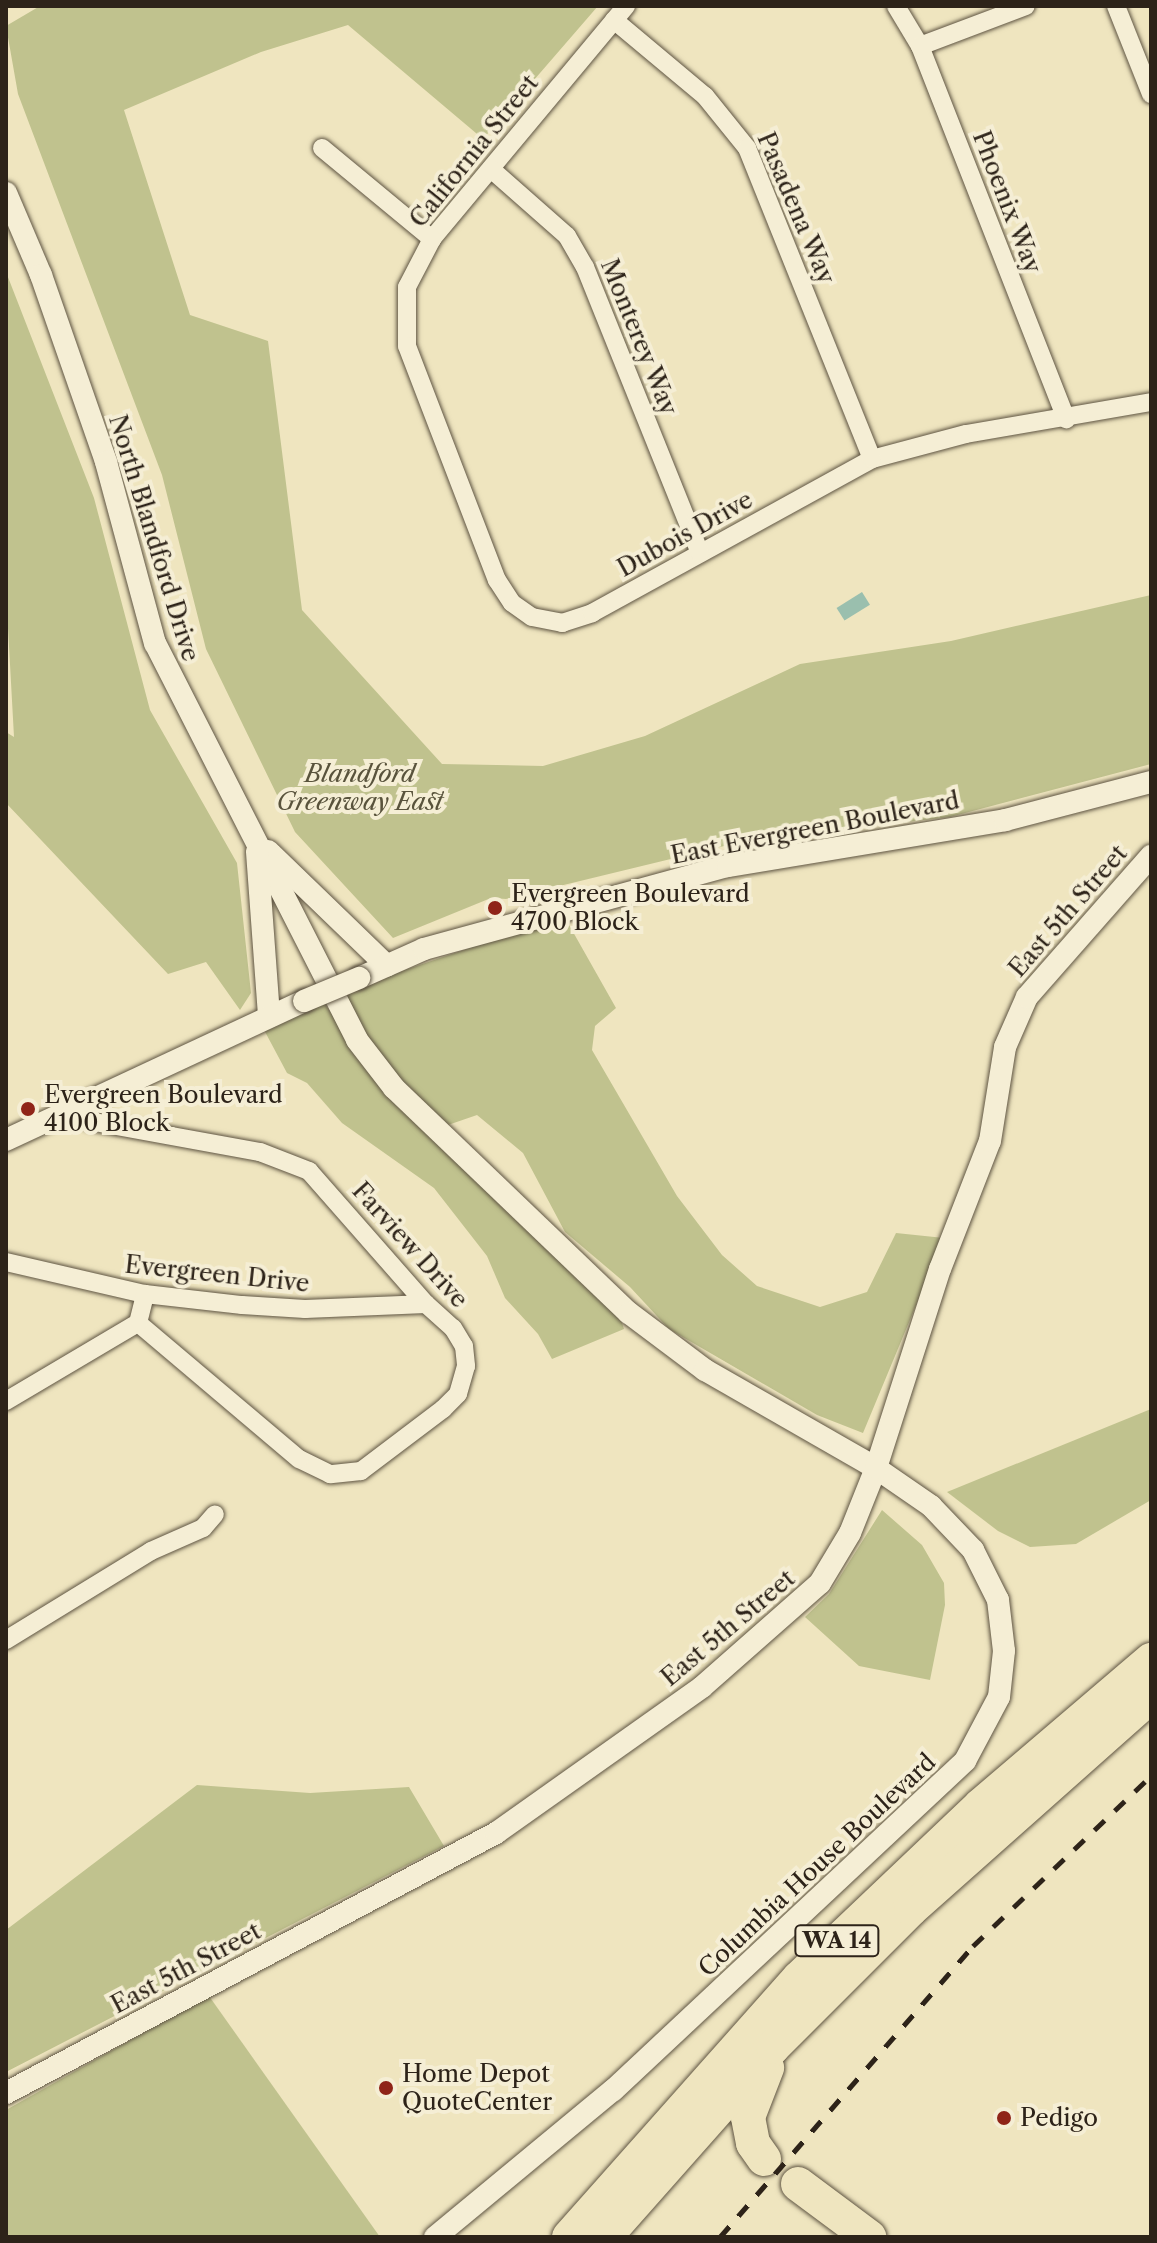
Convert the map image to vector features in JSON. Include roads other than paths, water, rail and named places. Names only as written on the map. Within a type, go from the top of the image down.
[{"type":"highway","name":"WA 14","points":[[569,2237],[799,1978],[980,1806],[1151,1660]]},
{"type":"highway","name":"WA 14","points":[[605,2237],[773,2047],[998,1827],[1151,1696]]},
{"type":"highway","points":[[764,2159],[753,2143],[748,2117],[773,2047]]},
{"type":"highway","points":[[798,2184],[869,2237]]},
{"type":"street","name":"Phoenix Way","points":[[896,6],[920,46],[1066,419]]},
{"type":"street","points":[[920,46],[1026,6]]},
{"type":"street","points":[[1116,6],[1151,94]]},
{"type":"street","name":"California Street","points":[[407,346],[407,287],[432,239],[620,13]]},
{"type":"street","name":"Pasadena Way","points":[[620,13],[705,96],[747,148],[872,459]]},
{"type":"street","points":[[322,148],[432,239]]},
{"type":"street","name":"Monterey Way","points":[[491,169],[567,236],[585,267],[700,553]]},
{"type":"street","name":"North Blandford Drive","points":[[6,193],[41,275],[106,462],[155,643],[177,695],[256,839],[357,1040],[394,1088],[537,1226]]},
{"type":"street","name":"Dubois Drive","points":[[407,346],[497,580],[512,603],[532,617],[562,623],[592,613],[872,459],[966,434],[1151,402]]},
{"type":"street","name":"East Evergreen Boulevard","points":[[6,1140],[304,1001],[424,949],[535,915],[728,866],[1005,820],[1151,782]]},
{"type":"street","points":[[256,839],[387,966]]},
{"type":"street","points":[[256,839],[269,1017]]},
{"type":"street","name":"East 5th Street","points":[[6,2093],[461,1853],[566,1786],[793,1612],[835,1562],[876,1468],[940,1269],[990,1141],[1005,1047],[1027,997],[1081,929],[1151,856]]},
{"type":"street","name":"Farview Drive","points":[[78,1105],[89,1121],[260,1152],[309,1171],[426,1304],[453,1328],[464,1346],[458,1394],[361,1471],[347,1475],[330,1474],[299,1459],[138,1323]]},
{"type":"street","name":"Columbia House Boulevard","points":[[435,2237],[613,2090],[942,1787],[980,1741],[999,1697],[1004,1671],[998,1600],[957,1530],[876,1468],[745,1395],[664,1341],[537,1226]]},
{"type":"street","name":"Evergreen Drive","points":[[6,1262],[145,1294],[305,1309],[426,1304]]},
{"type":"street","points":[[6,1401],[138,1323],[145,1294]]},
{"type":"street","points":[[6,1640],[151,1551],[203,1528],[215,1514]]},
{"type":"railway","points":[[720,2237],[973,1946],[1151,1776]]},
{"type":"place","name":"Evergreen Boulevard 4700 Block","points":[[495,908]]},
{"type":"place","name":"Evergreen Boulevard 4100 Block","points":[[28,1109]]},
{"type":"place","name":"Home Depot QuoteCenter","points":[[386,2088]]},
{"type":"place","name":"Pedigo","points":[[1004,2118]]},
{"type":"park label","name":"Blandford Greenway East","points":[[360,788]]}]
